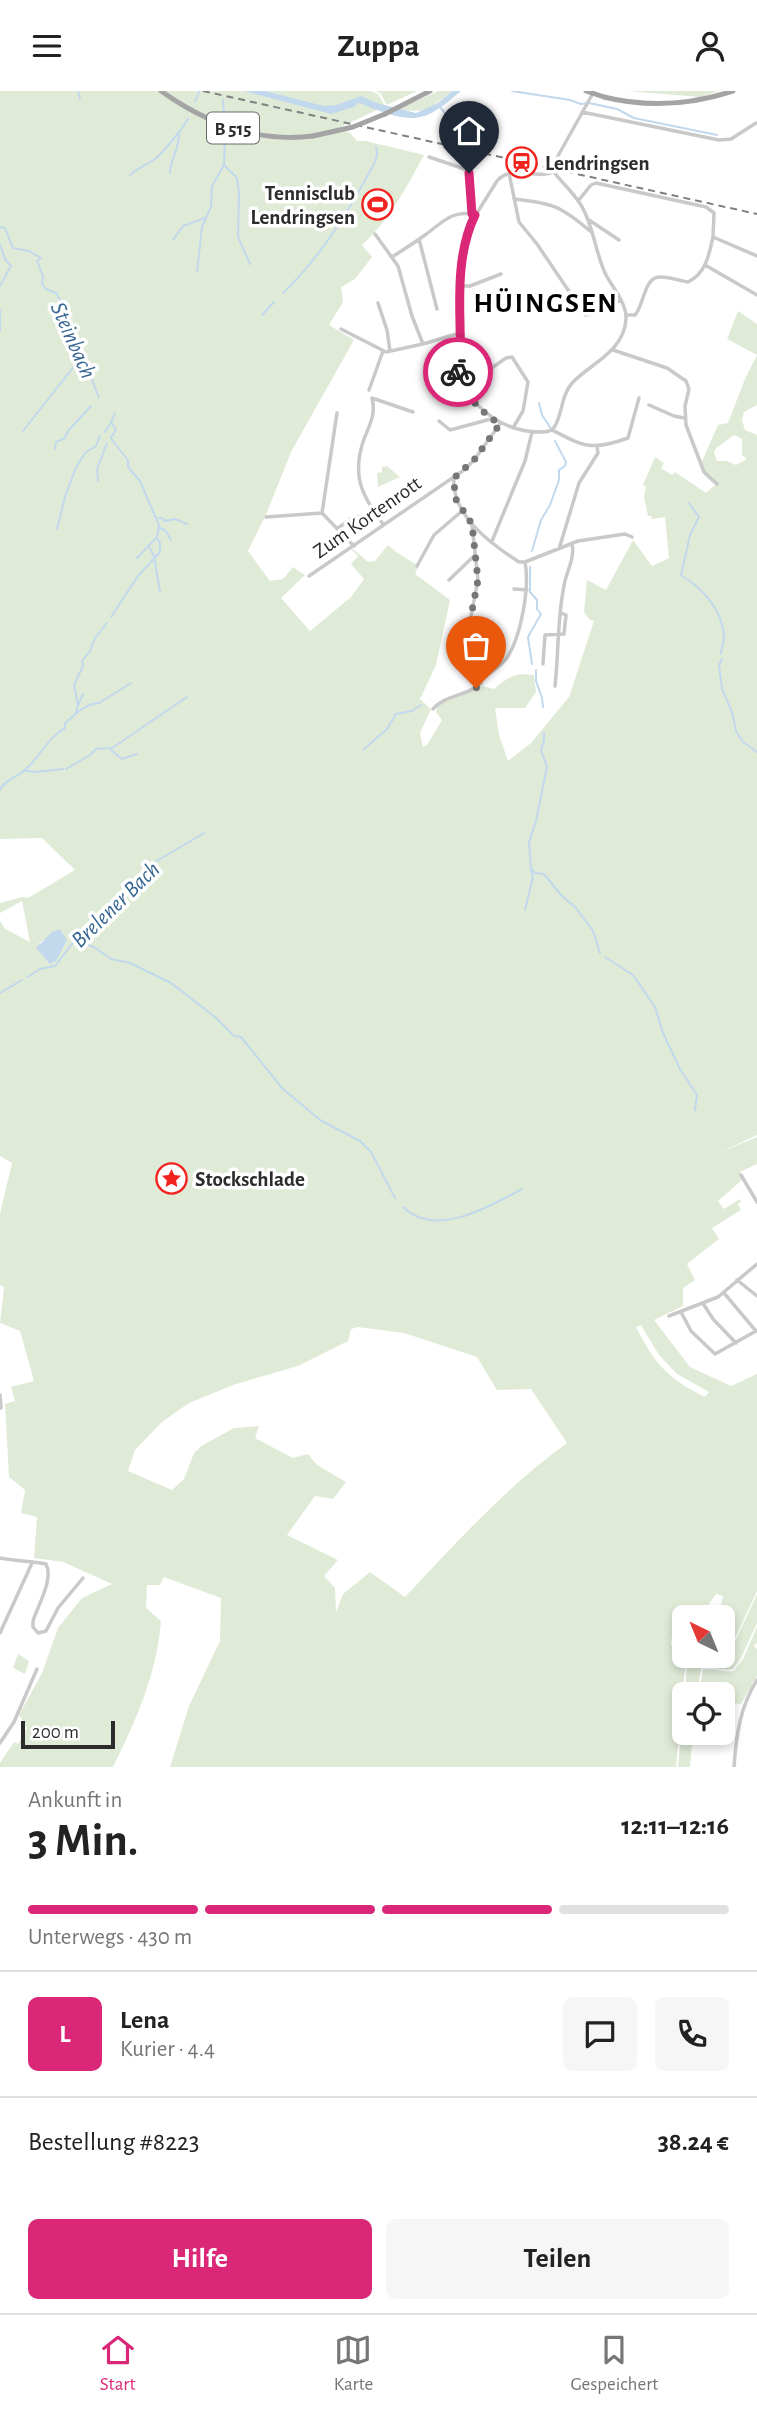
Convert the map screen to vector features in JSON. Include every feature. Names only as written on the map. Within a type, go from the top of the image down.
[{"type":"main road","name":"B 515","points":[[161,91],[197,113],[241,131],[281,137],[313,136],[353,127],[430,91]]},
{"type":"main road","points":[[589,94],[632,103],[672,104],[733,91]]},
{"type":"street","points":[[552,430],[566,391],[613,350],[624,331],[626,315],[621,300],[599,260],[587,218],[578,201],[554,171],[553,165],[589,94],[594,91]]},
{"type":"street","points":[[583,110],[719,140],[731,139],[756,123]]},
{"type":"street","points":[[429,157],[468,170],[474,215]]},
{"type":"street","points":[[554,171],[539,176],[503,174],[474,215],[466,241],[459,286],[461,357],[457,377],[463,389],[491,419],[500,424],[532,432],[552,430],[597,447],[628,438],[639,398]]},
{"type":"street","points":[[509,173],[519,222],[585,315],[604,310],[621,300]]},
{"type":"street","points":[[578,201],[591,184],[598,183],[706,207],[713,213],[713,237],[705,265],[688,282],[665,277],[654,278],[649,283],[637,312],[626,315]]},
{"type":"street","points":[[514,199],[545,202],[556,206],[592,233]]},
{"type":"street","points":[[391,257],[442,220],[460,213],[474,215]]},
{"type":"street","points":[[587,218],[619,240]]},
{"type":"street","points":[[374,234],[403,279],[412,316],[423,344]]},
{"type":"street","points":[[713,237],[757,256]]},
{"type":"street","points":[[419,239],[437,309]]},
{"type":"street","points":[[705,265],[757,295]]},
{"type":"street","points":[[459,286],[470,286],[501,274]]},
{"type":"street","points":[[378,303],[387,330],[390,351]]},
{"type":"street","points":[[341,329],[383,351],[423,344],[460,333]]},
{"type":"street","points":[[613,350],[667,368],[686,380],[689,389],[684,418],[704,472],[717,484]]},
{"type":"street","points":[[369,390],[383,351]]},
{"type":"street","points":[[463,389],[507,356],[512,357],[528,382],[523,411],[513,428]]},
{"type":"street","points":[[383,524],[366,501],[360,487],[362,447],[374,415],[372,397],[413,412]]},
{"type":"street","points":[[649,405],[684,418]]},
{"type":"street","points":[[322,513],[337,413]]},
{"type":"street","points":[[439,421],[450,430],[491,419]]},
{"type":"street","name":"Zum Kortenrott","points":[[309,576],[454,478],[474,460],[500,424]]},
{"type":"street","points":[[492,541],[525,461],[532,432]]},
{"type":"street","points":[[559,549],[579,483],[598,453],[597,447]]},
{"type":"street","points":[[454,478],[454,493],[462,511],[472,524],[517,561],[525,562],[572,544],[611,535],[625,534],[632,537]]},
{"type":"street","points":[[417,566],[434,535],[462,511]]},
{"type":"street","points":[[266,516],[322,513],[354,545]]},
{"type":"street","points":[[337,529],[353,517],[376,515]]},
{"type":"street","points":[[433,709],[457,694],[480,685],[480,680],[463,657],[478,580],[472,524]]},
{"type":"street","points":[[555,686],[564,583],[573,554],[572,544]]},
{"type":"street","points":[[449,580],[475,555]]},
{"type":"street","points":[[480,680],[499,666],[512,649],[527,590],[525,562]]},
{"type":"street","points":[[514,589],[527,590]]},
{"type":"street","points":[[543,664],[545,635],[559,635]]},
{"type":"street","points":[[741,1175],[757,1202]]},
{"type":"street","points":[[669,1316],[704,1304],[724,1293],[757,1264]]},
{"type":"street","points":[[737,1280],[757,1296]]},
{"type":"street","points":[[681,1312],[691,1331],[715,1354],[756,1332],[724,1293]]},
{"type":"street","points":[[704,1304],[713,1319],[736,1343]]},
{"type":"street","points":[[0,1395],[1,1408]]},
{"type":"street","points":[[0,1558],[46,1564],[49,1573],[33,1621],[33,1627],[38,1633],[46,1631],[58,1608],[83,1579]]},
{"type":"street","points":[[0,1633],[32,1563]]},
{"type":"street","points":[[0,1743],[14,1722],[37,1669]]},
{"type":"street","points":[[734,1767],[741,1716],[757,1680]]},
{"type":"green space","points":[[0,91],[371,91],[378,94],[385,106],[339,128],[350,133],[357,141],[424,155],[389,214],[362,245],[372,257],[355,279],[341,287],[343,302],[329,325],[354,340],[292,450],[248,551],[270,581],[283,579],[293,567],[305,575],[281,598],[310,631],[351,597],[364,579],[351,564],[358,556],[353,549],[368,562],[375,561],[388,545],[419,566],[415,574],[450,600],[436,665],[420,699],[431,709],[420,733],[423,747],[427,745],[442,720],[436,712],[438,705],[482,686],[494,689],[521,674],[534,675],[536,692],[525,708],[495,708],[499,735],[508,761],[531,743],[569,697],[594,621],[584,612],[587,580],[606,590],[633,540],[652,566],[669,558],[665,517],[652,519],[648,516],[644,497],[646,487],[643,485],[655,457],[664,463],[661,468],[672,475],[675,472],[706,493],[715,485],[705,476],[700,466],[718,425],[728,423],[757,355],[757,405],[744,412],[742,420],[745,430],[757,435],[757,1135],[721,1152],[757,1137],[757,1164],[740,1172],[742,1180],[718,1201],[724,1209],[740,1199],[738,1204],[741,1210],[712,1228],[719,1239],[687,1264],[695,1280],[683,1288],[683,1306],[654,1320],[690,1367],[731,1386],[757,1374],[757,1591],[735,1639],[735,1605],[721,1605],[723,1596],[716,1594],[708,1605],[672,1605],[672,1668],[685,1668],[684,1682],[672,1682],[672,1745],[678,1745],[676,1767],[170,1767],[189,1706],[220,1641],[221,1598],[164,1577],[160,1585],[147,1585],[146,1608],[161,1621],[159,1640],[144,1696],[113,1767],[0,1767],[14,1742],[18,1744],[27,1728],[19,1715],[42,1673],[58,1628],[82,1598],[112,1584],[63,1562],[34,1558],[37,1517],[21,1513],[25,1490],[9,1477],[5,1404],[15,1401],[11,1387],[34,1381],[20,1331],[0,1323],[4,1287],[0,1285],[0,1214],[12,1163],[0,1156],[0,921],[5,929],[30,942],[22,901],[0,913],[0,903],[28,898],[75,870],[42,838],[0,839]],"holes":[[[734,435],[742,439],[742,455],[747,459],[736,465],[717,461],[714,453],[716,448]],[[48,937],[66,943],[53,963],[39,943]],[[641,1325],[659,1355],[677,1374],[709,1392],[705,1397],[663,1369],[636,1327]],[[358,1327],[404,1333],[477,1357],[497,1390],[531,1389],[567,1443],[502,1497],[405,1597],[370,1572],[343,1594],[336,1612],[335,1588],[324,1576],[338,1560],[287,1535],[315,1496],[333,1499],[346,1482],[317,1465],[308,1454],[293,1458],[255,1438],[259,1426],[234,1428],[194,1453],[184,1479],[172,1490],[128,1471],[135,1450],[162,1422],[189,1403],[236,1384],[298,1366],[348,1341],[351,1329]]]},
{"type":"green space","points":[[375,91],[417,91],[387,105],[380,93]]},
{"type":"green space","points":[[438,91],[452,91],[428,108],[415,111],[399,109]]},
{"type":"green space","points":[[626,91],[719,91],[700,97]]},
{"type":"green space","points":[[738,311],[757,324],[757,355],[727,339]]},
{"type":"green space","points":[[387,466],[400,477],[378,487],[377,473]]},
{"type":"green space","points":[[757,1594],[757,1623],[735,1666],[735,1642]]},
{"type":"green space","points":[[757,1627],[757,1643],[754,1646],[757,1649],[757,1676],[741,1704],[735,1703],[735,1682],[701,1682],[703,1670],[734,1671],[743,1659]]},
{"type":"green space","points":[[18,1654],[29,1661],[25,1674],[13,1668]]},
{"type":"green space","points":[[687,1668],[701,1668],[699,1682],[686,1682]]},
{"type":"green space","points":[[680,1745],[692,1745],[690,1767],[678,1767]]},
{"type":"water","points":[[244,91],[265,91],[324,106],[336,105],[361,96],[416,113],[438,103],[452,91],[461,91],[430,114],[412,118],[389,114],[358,103],[354,107],[331,114]]},
{"type":"water","points":[[60,929],[67,940],[56,961],[50,964],[36,948],[52,932]]},
{"type":"waterway","points":[[78,91],[80,99]]},
{"type":"waterway","points":[[512,91],[617,109],[634,118],[717,135]]},
{"type":"waterway","points":[[195,102],[199,92]]},
{"type":"waterway","points":[[223,100],[224,113]]},
{"type":"waterway","points":[[439,106],[445,113]]},
{"type":"waterway","points":[[130,175],[155,159],[188,119]]},
{"type":"waterway","points":[[170,173],[179,135]]},
{"type":"waterway","points":[[197,272],[202,227],[211,207],[212,186],[224,165],[225,135]]},
{"type":"waterway","points":[[283,293],[310,264],[345,215],[375,162],[376,147]]},
{"type":"waterway","points":[[224,165],[237,178],[238,237],[250,264]]},
{"type":"waterway","points":[[173,240],[183,226],[205,218]]},
{"type":"waterway","name":"Steinbach","points":[[0,227],[5,228],[13,248],[29,251],[41,258],[37,261],[43,276],[42,284],[56,293],[60,300],[99,398]]},
{"type":"waterway","points":[[0,245],[11,266],[0,286]]},
{"type":"waterway","points":[[262,315],[274,302]]},
{"type":"waterway","points":[[0,310],[0,331]]},
{"type":"waterway","points":[[23,431],[75,365]]},
{"type":"waterway","points":[[539,403],[542,415],[550,427]]},
{"type":"waterway","points":[[55,449],[56,442],[65,438],[91,406]]},
{"type":"waterway","name":"Steinbach","points":[[115,413],[111,422],[116,430],[112,440],[140,481],[159,525],[157,537],[137,558]]},
{"type":"waterway","points":[[105,432],[110,424]]},
{"type":"waterway","points":[[57,529],[76,467],[86,452],[96,446],[100,436]]},
{"type":"waterway","points":[[532,551],[541,520],[559,480],[559,470],[566,462],[555,441]]},
{"type":"waterway","points":[[98,481],[97,469],[107,443]]},
{"type":"waterway","points":[[689,503],[699,517],[690,535],[681,575],[697,587],[716,609],[723,627],[721,654]]},
{"type":"waterway","points":[[159,518],[165,521],[175,519],[187,524]]},
{"type":"waterway","points":[[160,528],[166,531],[171,540]]},
{"type":"waterway","points":[[111,617],[138,576],[160,552],[157,538]]},
{"type":"waterway","points":[[149,547],[154,556],[160,592]]},
{"type":"waterway","points":[[530,567],[530,592],[537,600],[537,609],[541,614],[528,637],[532,664]]},
{"type":"waterway","points":[[76,712],[78,705],[74,685],[83,666],[82,661],[107,623]]},
{"type":"waterway","points":[[722,659],[719,665],[722,689],[732,712],[736,731],[743,742],[757,752]]},
{"type":"waterway","points":[[536,670],[543,707]]},
{"type":"waterway","points":[[0,790],[31,764],[76,713],[89,705],[99,703],[131,683]]},
{"type":"waterway","points":[[78,705],[83,694]]},
{"type":"waterway","points":[[66,769],[96,749],[112,748],[187,697]]},
{"type":"waterway","points":[[363,750],[387,729],[396,714],[412,711],[421,705]]},
{"type":"waterway","points":[[544,733],[541,750],[547,767],[529,842],[531,868],[535,873],[544,874],[576,908],[593,931],[600,953]]},
{"type":"waterway","points":[[111,750],[122,759],[137,754]]},
{"type":"waterway","points":[[26,771],[63,769]]},
{"type":"waterway","name":"Brelener Bach","points":[[28,977],[40,969],[55,966],[75,940],[88,935],[145,868],[204,833]]},
{"type":"waterway","points":[[525,910],[533,877],[531,870]]},
{"type":"waterway","points":[[75,940],[94,947],[111,959],[130,963],[171,983],[215,1017],[234,1036],[241,1037],[282,1088],[320,1120],[360,1141],[371,1152],[395,1198]]},
{"type":"waterway","points":[[605,957],[633,975],[655,1007],[663,1033],[680,1069],[697,1095],[695,1110]]},
{"type":"waterway","name":"Brelener Bach","points":[[0,993],[22,980]]},
{"type":"waterway","points":[[403,1207],[416,1216],[447,1220],[479,1211],[522,1189]]},
{"type":"railway","points":[[203,91],[757,214]]},
{"type":"way so far","points":[[458,372],[457,381],[463,389],[491,419],[500,424],[474,460],[454,478],[453,488],[455,498],[472,524],[478,580],[463,657],[481,681],[476,688]]},
{"type":"place","name":"Lendringsen","points":[[522,163]]},
{"type":"place","name":"Tennisclub Lendringsen","points":[[378,205]]},
{"type":"place","name":"Stockschlade","points":[[172,1179]]},
{"type":"district","name":"HÜINGSEN","points":[[546,302]]},
{"type":"route","points":[[458,372],[461,357],[461,271],[475,215],[472,214],[469,173]]}]
